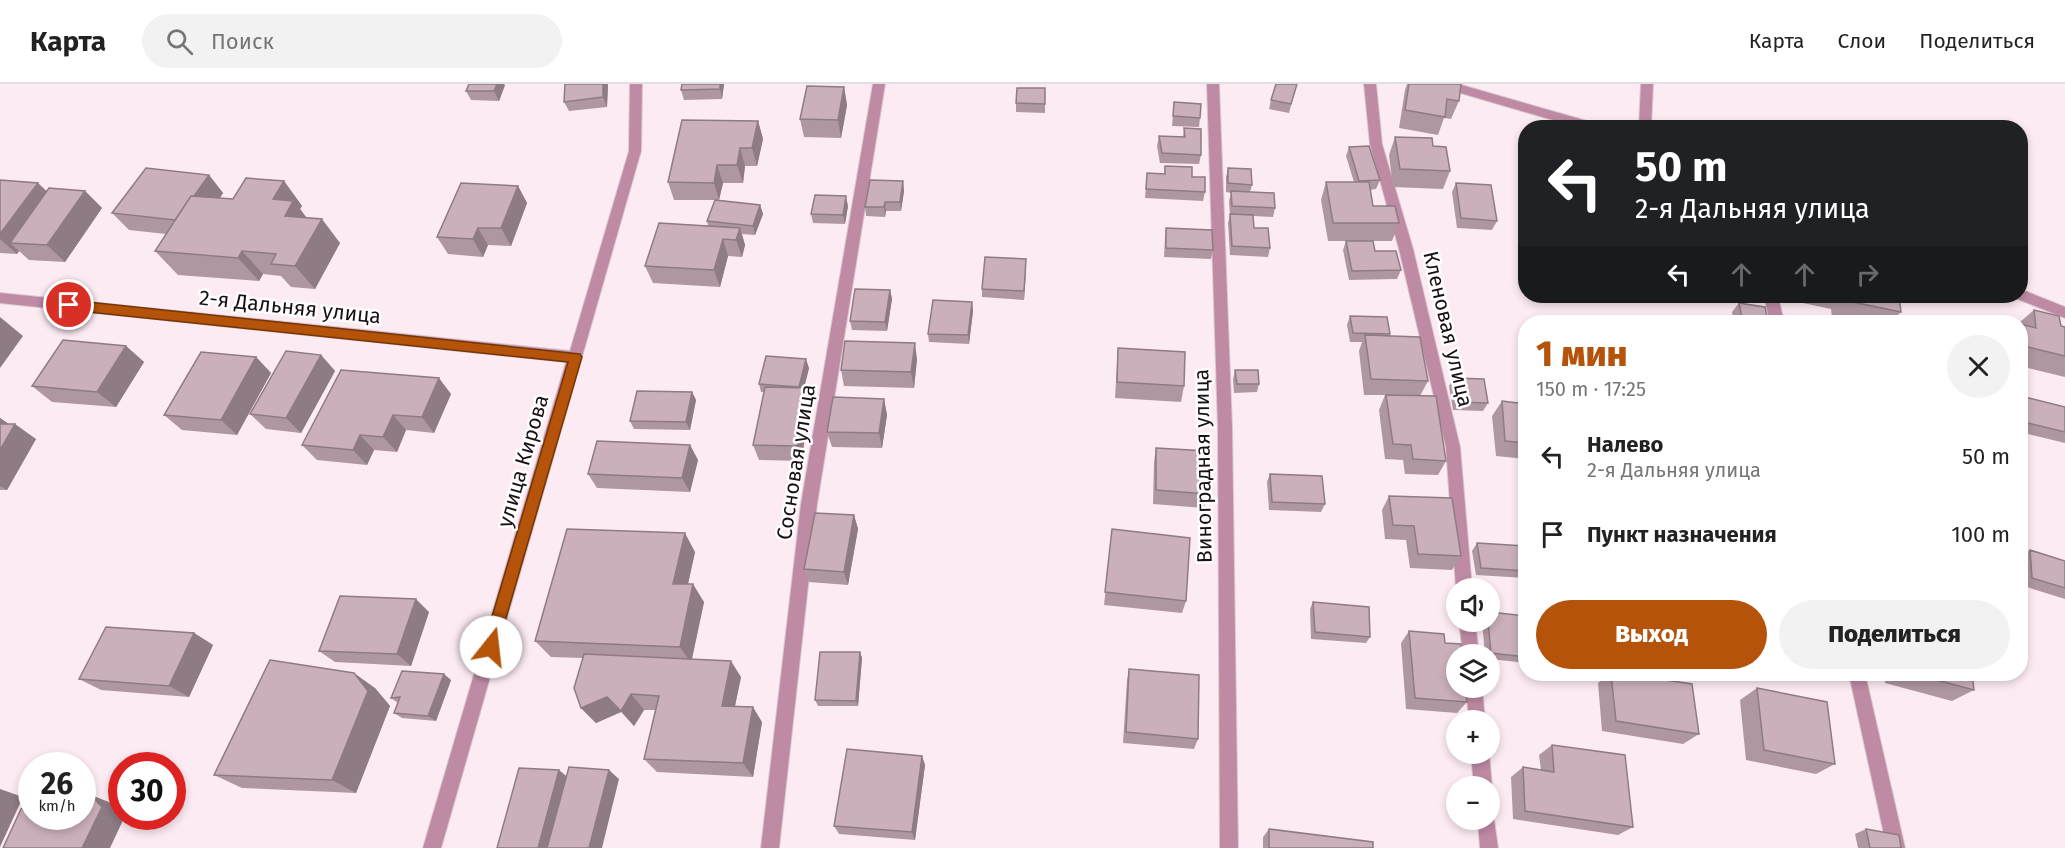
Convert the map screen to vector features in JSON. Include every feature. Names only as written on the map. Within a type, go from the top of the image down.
[{"type":"street","name":"улица Кирова","points":[[432,848],[635,151],[636,84]]},
{"type":"street","name":"Сосновая улица","points":[[770,848],[809,504],[879,84]]},
{"type":"street","name":"Виноградная улица","points":[[1213,84],[1225,428],[1229,848]]},
{"type":"street","name":"Кленовая улица","points":[[1370,84],[1376,144],[1406,249],[1452,447],[1463,578]]},
{"type":"street","points":[[1444,84],[1569,120]]},
{"type":"street","points":[[1645,120],[1647,84]]},
{"type":"street","points":[[2028,297],[2065,313]]},
{"type":"street","name":"2-я Дальняя улица","points":[[0,298],[575,357]]},
{"type":"street","points":[[1859,681],[1896,848]]},
{"type":"street","points":[[1488,830],[1489,848]]},
{"type":"building","points":[[469,84],[497,84],[494,91],[466,91]]},
{"type":"building","points":[[565,84],[603,84],[603,97],[564,102]]},
{"type":"building","points":[[682,84],[720,84],[720,89],[681,90]]},
{"type":"building","points":[[1276,84],[1297,84],[1291,104],[1271,100]]},
{"type":"building","points":[[1409,84],[1461,84],[1459,101],[1447,99],[1445,117],[1405,110]]},
{"type":"building","points":[[807,86],[844,87],[838,120],[800,119]]},
{"type":"building","points":[[1017,88],[1045,88],[1045,104],[1016,103]]},
{"type":"building","points":[[1174,102],[1201,104],[1200,118],[1173,116]]},
{"type":"building","points":[[682,120],[758,121],[752,148],[740,148],[737,165],[717,165],[714,183],[668,182]]},
{"type":"building","points":[[1184,128],[1201,129],[1201,155],[1162,153],[1159,136],[1185,137]]},
{"type":"building","points":[[1395,137],[1432,138],[1433,146],[1446,147],[1450,171],[1400,169]]},
{"type":"building","points":[[1369,146],[1380,180],[1359,181],[1349,147]]},
{"type":"building","points":[[1165,166],[1192,167],[1192,177],[1205,177],[1205,192],[1146,189],[1147,173],[1165,174]]},
{"type":"building","points":[[146,168],[209,175],[175,220],[112,213]]},
{"type":"building","points":[[1228,168],[1251,169],[1252,185],[1228,183]]},
{"type":"building","points":[[246,178],[284,181],[273,199],[293,201],[285,216],[322,219],[295,266],[271,264],[276,254],[242,251],[238,258],[155,251],[191,196],[233,199]]},
{"type":"building","points":[[0,180],[38,183],[0,234]]},
{"type":"building","points":[[870,180],[903,181],[900,202],[885,202],[884,207],[865,207]]},
{"type":"building","points":[[1326,182],[1369,182],[1373,206],[1395,206],[1399,223],[1333,223]]},
{"type":"building","points":[[461,183],[518,186],[501,228],[478,228],[473,239],[437,237]]},
{"type":"building","points":[[1456,183],[1491,185],[1497,221],[1461,218]]},
{"type":"building","points":[[49,188],[85,191],[47,245],[10,243]]},
{"type":"building","points":[[1231,191],[1274,193],[1275,208],[1232,206]]},
{"type":"building","points":[[815,195],[846,196],[843,215],[811,214]]},
{"type":"building","points":[[715,200],[760,205],[753,226],[707,221]]},
{"type":"building","points":[[1230,214],[1253,215],[1254,228],[1268,228],[1270,248],[1232,246]]},
{"type":"building","points":[[659,223],[740,228],[736,240],[723,239],[714,270],[645,266]]},
{"type":"building","points":[[1166,228],[1212,230],[1213,250],[1166,248]]},
{"type":"building","points":[[1346,241],[1373,241],[1375,251],[1396,251],[1401,270],[1352,271]]},
{"type":"building","points":[[985,257],[1026,259],[1024,291],[982,289]]},
{"type":"building","points":[[855,289],[890,290],[885,322],[850,321]]},
{"type":"building","points":[[933,300],[972,302],[968,335],[928,334]]},
{"type":"building","points":[[1739,303],[1765,307],[1767,315],[1742,315]]},
{"type":"building","points":[[1858,303],[1900,303],[1901,312]]},
{"type":"building","points":[[2034,310],[2059,316],[2061,326],[2065,327],[2065,356],[2028,347],[2028,326],[2036,328]]},
{"type":"building","points":[[1350,316],[1387,317],[1390,334],[1353,333]]},
{"type":"building","points":[[1365,335],[1420,337],[1428,381],[1371,379]]},
{"type":"building","points":[[63,340],[126,346],[97,392],[32,386]]},
{"type":"building","points":[[845,341],[915,343],[911,372],[841,370]]},
{"type":"building","points":[[1118,348],[1185,352],[1184,386],[1117,382]]},
{"type":"building","points":[[286,351],[321,355],[286,418],[250,414]]},
{"type":"building","points":[[201,352],[256,357],[221,420],[164,415]]},
{"type":"building","points":[[766,356],[806,359],[799,387],[759,384]]},
{"type":"building","points":[[341,370],[439,378],[422,417],[393,415],[383,437],[360,435],[353,450],[302,445]]},
{"type":"building","points":[[1235,370],[1258,370],[1259,384],[1237,384]]},
{"type":"building","points":[[1454,378],[1484,379],[1488,403],[1458,402]]},
{"type":"building","points":[[765,387],[807,388],[797,446],[753,445]]},
{"type":"building","points":[[637,391],[692,392],[686,422],[630,421]]},
{"type":"building","points":[[1386,395],[1436,396],[1446,461],[1413,459],[1411,445],[1393,444]]},
{"type":"building","points":[[833,397],[884,399],[879,433],[827,432]]},
{"type":"building","points":[[2028,398],[2065,407],[2065,432],[2028,423]]},
{"type":"building","points":[[1502,401],[1518,403],[1518,442],[1505,441]]},
{"type":"building","points":[[0,424],[15,424],[0,450]]},
{"type":"building","points":[[597,441],[690,445],[682,478],[588,474]]},
{"type":"building","points":[[1156,448],[1207,451],[1207,494],[1156,490]]},
{"type":"building","points":[[1270,474],[1322,476],[1325,504],[1272,502]]},
{"type":"building","points":[[1389,496],[1452,498],[1461,556],[1418,554],[1414,526],[1393,525]]},
{"type":"building","points":[[815,513],[854,515],[844,572],[804,569]]},
{"type":"building","points":[[567,529],[685,533],[673,584],[693,584],[680,647],[535,641]]},
{"type":"building","points":[[1112,529],[1190,538],[1186,601],[1105,592]]},
{"type":"building","points":[[1477,543],[1518,546],[1518,570],[1481,568]]},
{"type":"building","points":[[2030,550],[2065,561],[2065,588],[2032,578]]},
{"type":"building","points":[[340,596],[416,599],[397,654],[319,651]]},
{"type":"building","points":[[1313,602],[1369,607],[1370,637],[1315,632]]},
{"type":"building","points":[[1500,613],[1518,615],[1518,656],[1500,654],[1500,644],[1490,644],[1489,632],[1500,632]]},
{"type":"building","points":[[106,627],[194,633],[169,686],[79,679]]},
{"type":"building","points":[[1409,631],[1444,634],[1445,643],[1461,644],[1446,644],[1446,698],[1466,698],[1467,702],[1415,698]]},
{"type":"building","points":[[820,652],[860,652],[856,701],[815,700]]},
{"type":"building","points":[[584,654],[731,661],[722,706],[753,707],[743,763],[644,759],[659,696],[631,694],[621,711],[607,697],[581,708],[574,688]]},
{"type":"building","points":[[270,660],[354,673],[368,691],[332,780],[214,775]]},
{"type":"building","points":[[1129,669],[1199,675],[1198,739],[1126,732]]},
{"type":"building","points":[[402,671],[444,674],[428,716],[394,713],[400,697],[391,698]]},
{"type":"building","points":[[1612,681],[1672,681],[1692,684],[1699,734],[1616,721]]},
{"type":"building","points":[[1940,681],[1973,681],[1974,690]]},
{"type":"building","points":[[1757,688],[1827,702],[1835,764],[1764,750]]},
{"type":"building","points":[[1552,745],[1625,755],[1633,827],[1525,811],[1523,767],[1554,772]]},
{"type":"building","points":[[847,749],[922,756],[912,832],[834,826]]},
{"type":"building","points":[[569,767],[609,770],[589,848],[547,848]]},
{"type":"building","points":[[519,768],[559,770],[538,848],[497,848]]},
{"type":"building","points":[[96,800],[102,807],[96,819]]},
{"type":"building","points":[[18,816],[18,830],[91,830],[82,848],[3,848]]},
{"type":"building","points":[[1269,829],[1373,842],[1373,848],[1269,848]]},
{"type":"building","points":[[1866,829],[1899,835],[1901,848],[1870,848]]},
{"type":"route","points":[[69,305],[575,357],[491,647]]}]
